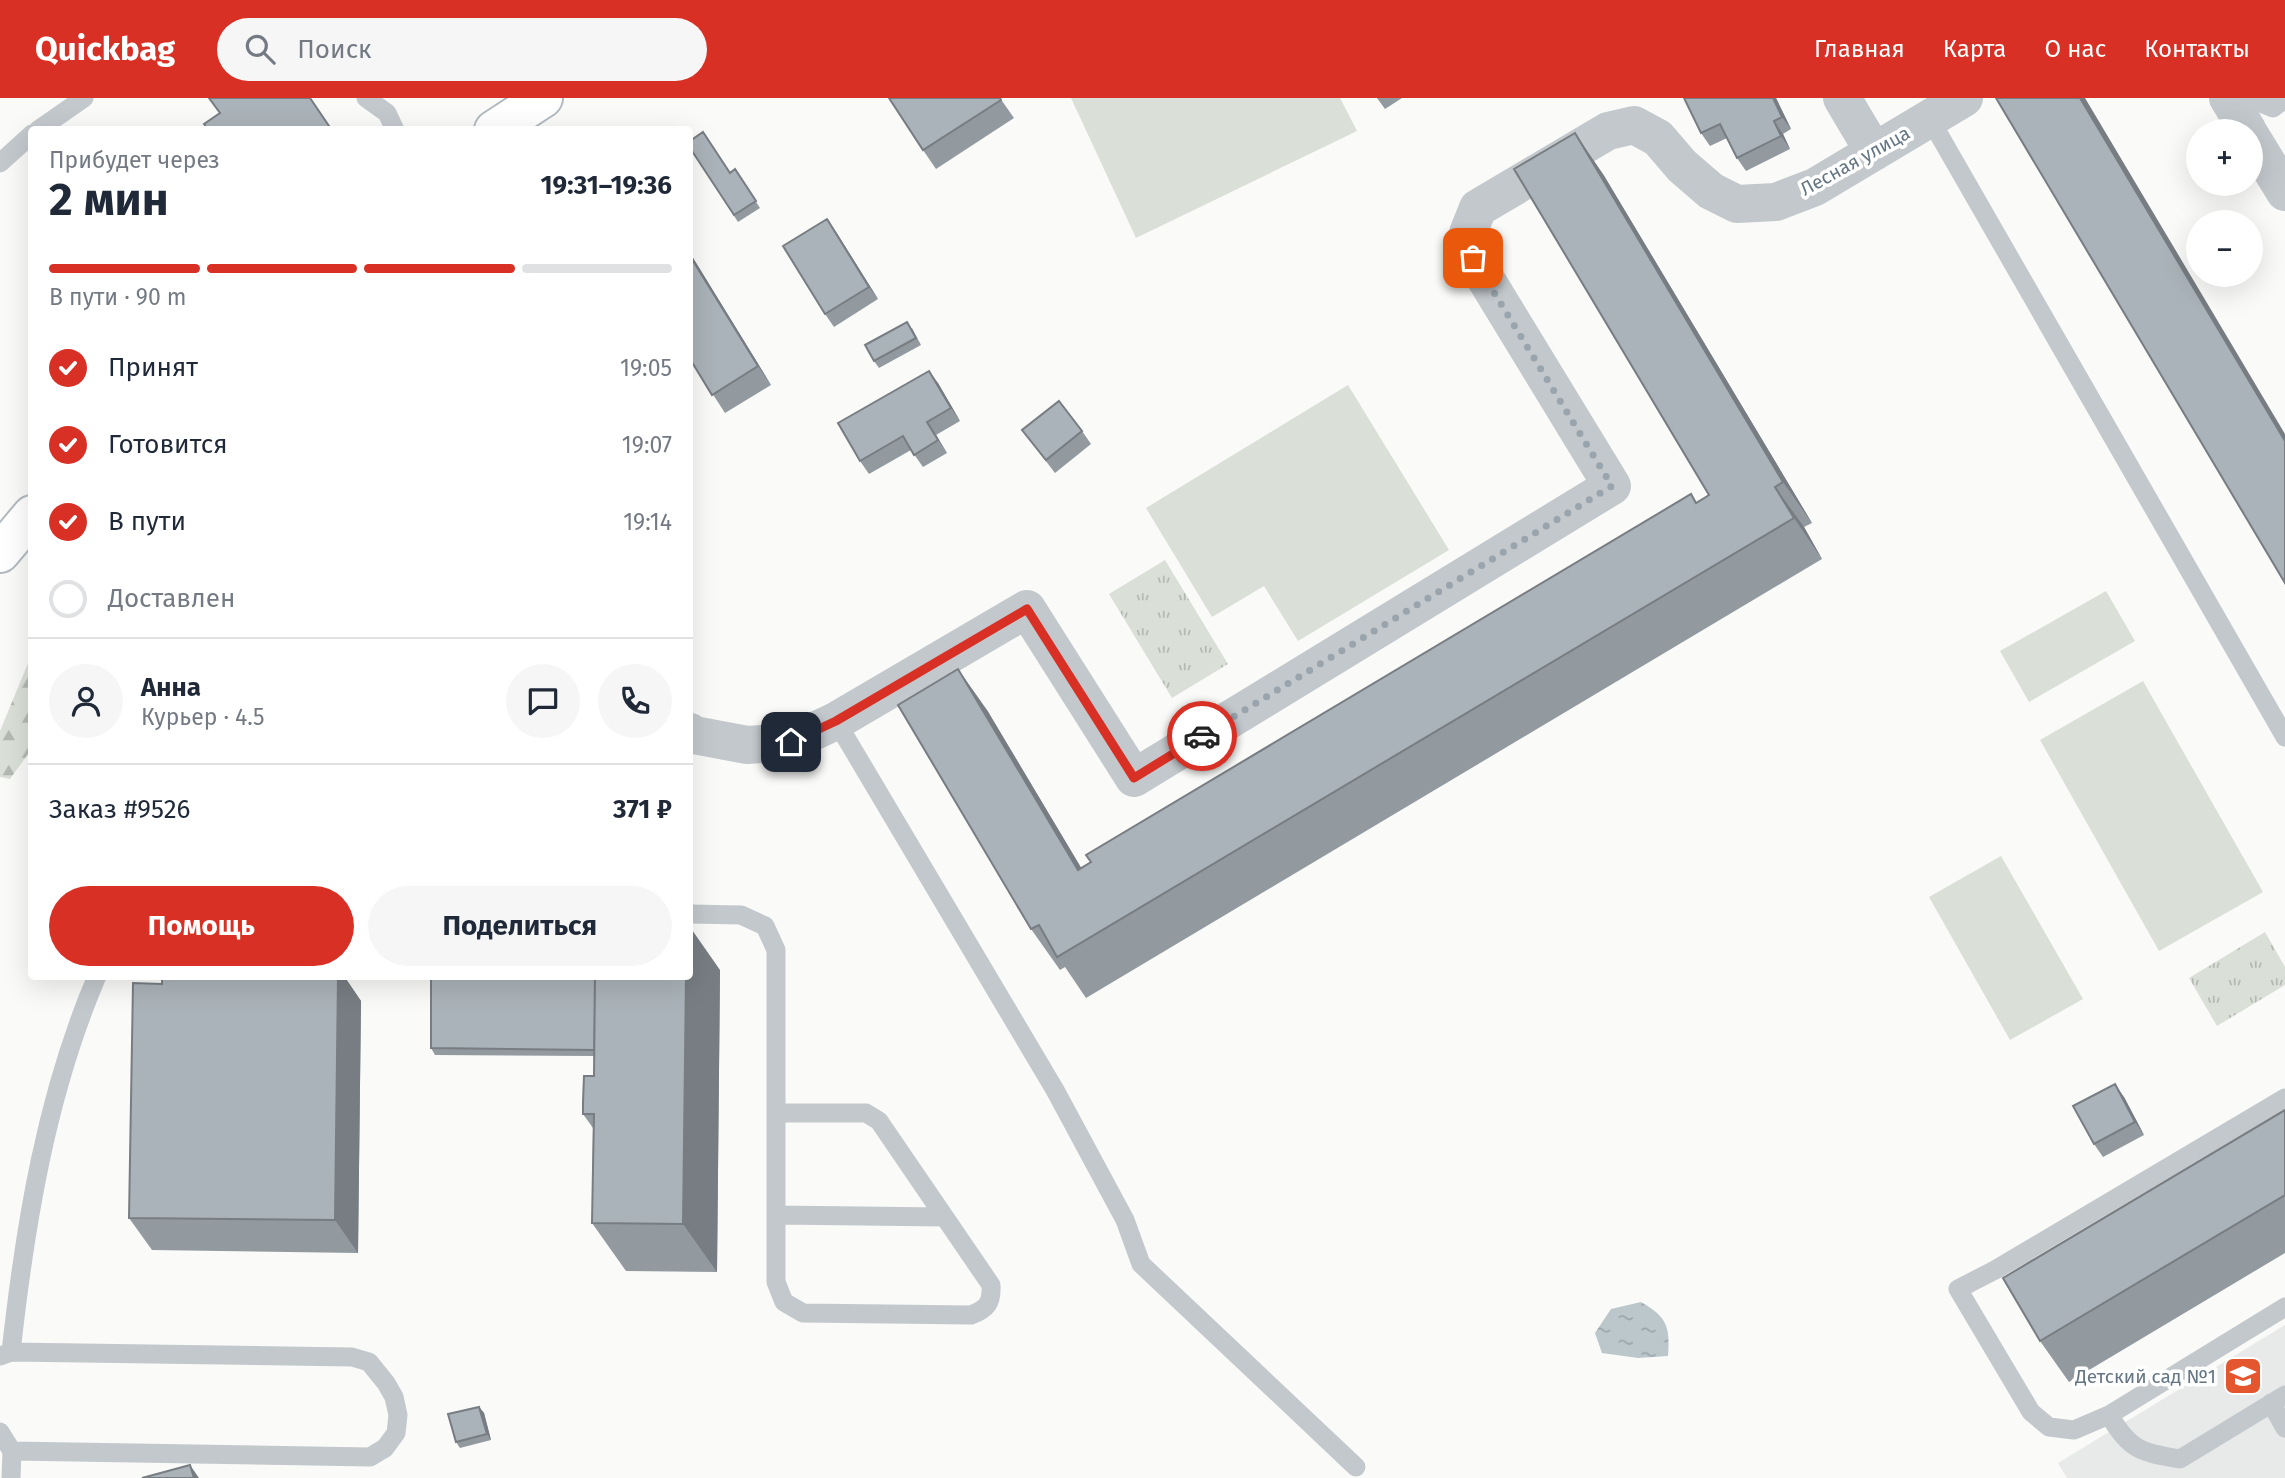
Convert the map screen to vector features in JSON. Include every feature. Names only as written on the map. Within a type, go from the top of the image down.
[{"type":"main road","points":[[500,126],[543,98]]},
{"type":"main road","points":[[0,553],[28,520]]},
{"type":"street","points":[[1842,98],[1874,152]]},
{"type":"street","name":"Лесная улица","points":[[693,734],[747,745],[791,742],[836,721],[1027,609],[1134,778],[1612,486],[1473,258],[1468,233],[1478,208],[1608,131],[1634,125],[1658,138],[1682,166],[1711,191],[1737,204],[1776,202],[1815,187],[1964,98]]},
{"type":"street","points":[[2228,98],[2241,119]]},
{"type":"street","points":[[2263,156],[2285,192]]},
{"type":"lane","points":[[44,126],[84,98]]},
{"type":"lane","points":[[366,98],[387,113],[394,126]]},
{"type":"lane","points":[[2249,98],[2273,108],[2285,99]]},
{"type":"lane","points":[[1930,119],[2285,737]]},
{"type":"lane","points":[[0,163],[28,138]]},
{"type":"lane","points":[[836,721],[1055,1090],[1125,1220],[1142,1264],[1356,1467]]},
{"type":"lane","points":[[693,914],[741,915],[765,926],[776,950],[776,1114],[776,1282],[784,1302],[803,1313],[971,1315],[984,1310],[992,1299],[991,1285],[879,1121],[866,1114],[776,1114]]},
{"type":"lane","points":[[12,1451],[370,1457],[385,1448],[396,1433],[398,1415],[394,1397],[386,1383],[369,1362],[352,1357],[6,1354],[27,1225],[52,1108],[84,1006],[95,980]]},
{"type":"lane","points":[[2285,1098],[1995,1270],[1958,1289],[2031,1412],[2049,1427],[2074,1430],[2109,1415],[2285,1307]]},
{"type":"lane","points":[[776,1215],[944,1217]]},
{"type":"lane","points":[[2109,1415],[2124,1438],[2145,1453],[2180,1459],[2278,1399],[2285,1428]]},
{"type":"lane","points":[[0,1432],[12,1451],[11,1478]]},
{"type":"shaded area","name":"Детский сад №1","points":[[2285,1325],[2285,1478],[2067,1478],[2058,1463]]},
{"type":"green space","points":[[1071,98],[1340,98],[1357,131],[1136,238]]},
{"type":"green space","points":[[1348,385],[1449,550],[1298,641],[1264,586],[1212,617],[1146,508]]},
{"type":"green space","points":[[1165,560],[1228,664],[1172,698],[1109,594]]},
{"type":"green space","points":[[2106,591],[2135,641],[2029,702],[2000,651]]},
{"type":"green space","points":[[28,663],[28,754],[10,779],[0,777],[0,731]]},
{"type":"green space","points":[[2143,681],[2263,892],[2159,951],[2040,740]]},
{"type":"green space","points":[[2001,856],[2083,999],[2010,1040],[1929,897]]},
{"type":"green space","points":[[2265,932],[2285,967],[2285,985],[2217,1026],[2189,978]]},
{"type":"water","points":[[1641,1302],[1665,1323],[1668,1356],[1638,1358],[1602,1353],[1595,1333],[1611,1309]]},
{"type":"building","points":[[209,98],[310,98],[329,126],[205,126],[204,124],[220,113]]},
{"type":"building","points":[[889,98],[1000,98],[1001,100],[923,150]]},
{"type":"building","points":[[1684,98],[1773,98],[1782,117],[1774,121],[1781,136],[1737,158],[1720,124],[1701,133]]},
{"type":"building","points":[[1996,98],[2080,98],[2186,275],[2186,287],[2193,287],[2285,441],[2285,583]]},
{"type":"building","points":[[703,132],[730,173],[735,169],[756,201],[734,215],[693,153],[693,139]]},
{"type":"building","points":[[1575,133],[1783,482],[1775,487],[1794,518],[1057,957],[1039,925],[1031,929],[898,705],[958,669],[1078,870],[1091,862],[1086,855],[1691,494],[1696,503],[1709,495],[1514,169]]},
{"type":"building","points":[[827,219],[869,287],[825,314],[783,246]]},
{"type":"building","points":[[693,261],[758,366],[712,395],[693,364]]},
{"type":"building","points":[[907,322],[916,338],[874,361],[865,345]]},
{"type":"building","points":[[929,371],[951,408],[927,422],[938,440],[914,455],[903,436],[860,461],[838,423]]},
{"type":"building","points":[[1059,401],[1082,431],[1046,460],[1022,430]]},
{"type":"building","points":[[162,980],[338,980],[335,1220],[129,1218],[133,983],[162,984]]},
{"type":"building","points":[[431,980],[595,980],[594,1050],[431,1048]]},
{"type":"building","points":[[595,980],[686,980],[683,1224],[592,1223],[594,1114],[583,1114],[583,1102],[584,1076],[594,1076]]},
{"type":"building","points":[[2115,1084],[2135,1122],[2094,1144],[2073,1106]]},
{"type":"building","points":[[2285,1110],[2285,1195],[2040,1341],[2003,1278]]},
{"type":"building","points":[[479,1407],[487,1434],[456,1442],[448,1414]]},
{"type":"building","points":[[190,1465],[194,1478],[142,1478]]},
{"type":"way so far","points":[[1202,736],[1612,486],[1473,258]]},
{"type":"place","name":"Детский сад №1","points":[[2243,1376]]},
{"type":"route","points":[[791,742],[836,721],[1027,609],[1134,778],[1202,736]]}]
